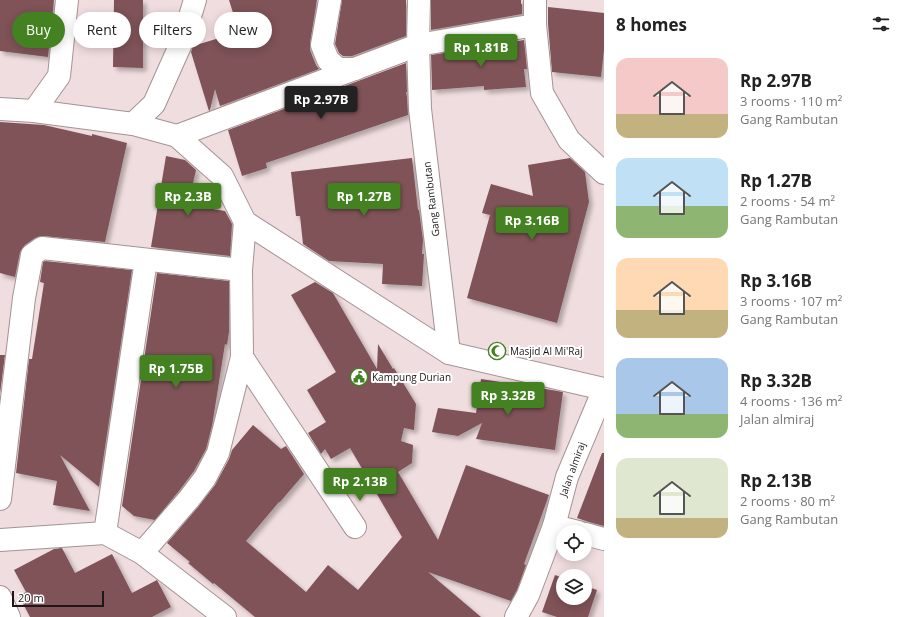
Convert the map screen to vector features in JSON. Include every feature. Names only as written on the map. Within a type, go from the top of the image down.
[{"type":"street","points":[[34,111],[59,76],[68,0]]},
{"type":"street","points":[[133,124],[154,104],[183,40],[195,0]]},
{"type":"street","points":[[330,0],[322,45],[328,60],[338,69],[355,69]]},
{"type":"street","name":"Gang Rambutan","points":[[418,0],[420,109],[449,353]]},
{"type":"street","points":[[534,0],[542,93],[569,140],[604,173]]},
{"type":"street","points":[[177,136],[418,45],[535,25]]},
{"type":"street","points":[[0,109],[34,111],[133,124],[177,136],[222,176],[245,222],[449,353],[604,389]]},
{"type":"street","points":[[142,553],[189,499],[205,478],[218,453],[242,357],[241,270],[245,222]]},
{"type":"street","points":[[0,499],[24,298],[32,255],[42,248],[241,270]]},
{"type":"street","points":[[105,533],[146,260]]},
{"type":"street","points":[[242,357],[355,527]]},
{"type":"street","name":"Jalan almiraj","points":[[516,617],[528,595],[554,526],[567,477],[604,389]]},
{"type":"street","points":[[0,540],[105,533],[142,553],[225,617]]},
{"type":"street","points":[[592,536],[604,539]]},
{"type":"building","points":[[0,0],[54,0],[53,12],[12,12],[12,48],[49,48],[48,57],[0,51]]},
{"type":"building","points":[[114,0],[143,0],[143,12],[139,12],[139,48],[143,48],[143,68],[113,67],[113,48],[131,48],[131,12],[114,12]]},
{"type":"building","points":[[229,0],[317,0],[310,50],[319,69],[220,106],[215,89],[209,111],[191,52],[192,48],[206,48],[206,42],[214,40],[214,48],[272,48],[272,12],[233,12]]},
{"type":"building","points":[[342,0],[406,0],[406,36],[352,56],[343,56],[339,53],[335,44]]},
{"type":"building","points":[[431,0],[521,0],[522,14],[431,30]]},
{"type":"building","points":[[548,7],[604,13],[604,50],[601,77],[552,72]]},
{"type":"building","points":[[524,40],[527,69],[524,69],[526,87],[484,90],[484,86],[432,90],[431,55]]},
{"type":"building","points":[[406,63],[408,115],[266,163],[267,168],[242,176],[228,130]]},
{"type":"building","points":[[0,122],[44,125],[92,136],[92,134],[127,143],[105,242],[43,236],[35,238],[25,245],[20,252],[15,277],[0,273]]},
{"type":"building","points":[[166,156],[185,160],[196,170],[191,192],[163,201],[225,211],[232,224],[230,256],[151,247]]},
{"type":"building","points":[[412,158],[423,240],[422,254],[424,254],[422,286],[382,284],[383,264],[329,261],[303,244],[300,216],[296,216],[291,172]]},
{"type":"building","points":[[570,158],[585,172],[589,202],[557,323],[467,298],[490,215],[482,213],[491,184],[533,196],[528,165]]},
{"type":"building","points":[[43,262],[132,270],[99,487],[60,455],[90,511],[53,505],[57,481],[16,473],[29,359],[32,359],[44,283],[40,282]]},
{"type":"building","points":[[157,273],[229,281],[229,332],[227,345],[225,344],[212,426],[206,449],[194,471],[155,520],[134,516],[122,506]]},
{"type":"building","points":[[315,282],[333,293],[377,369],[378,344],[416,404],[414,430],[404,428],[401,441],[413,445],[412,463],[398,472],[438,540],[466,465],[549,495],[524,564],[526,565],[517,590],[511,601],[428,572],[481,617],[255,617],[188,563],[190,562],[167,543],[215,485],[229,459],[232,450],[253,425],[281,449],[286,446],[304,474],[246,541],[306,592],[328,565],[358,590],[402,537],[350,448],[331,459],[325,449],[321,454],[308,433],[326,422],[307,390],[336,372],[291,295]]},
{"type":"building","points":[[0,355],[5,355],[0,394]]},
{"type":"building","points":[[481,379],[563,392],[555,450],[476,439],[482,423],[458,436],[432,432],[438,408],[476,413]]},
{"type":"building","points":[[602,453],[604,453],[604,526],[577,518]]},
{"type":"building","points":[[62,548],[75,573],[112,554],[132,593],[157,580],[171,607],[152,617],[30,617],[19,596],[26,592],[14,570],[54,549]]},
{"type":"building","points":[[555,575],[556,605],[592,605],[588,617],[557,617],[542,612]]},
{"type":"building","points":[[592,588],[597,590],[592,605]]},
{"type":"place","name":"Masjid Al Mi'Raj","points":[[497,351]]},
{"type":"place","name":"Kampung Durian","points":[[359,377]]}]
